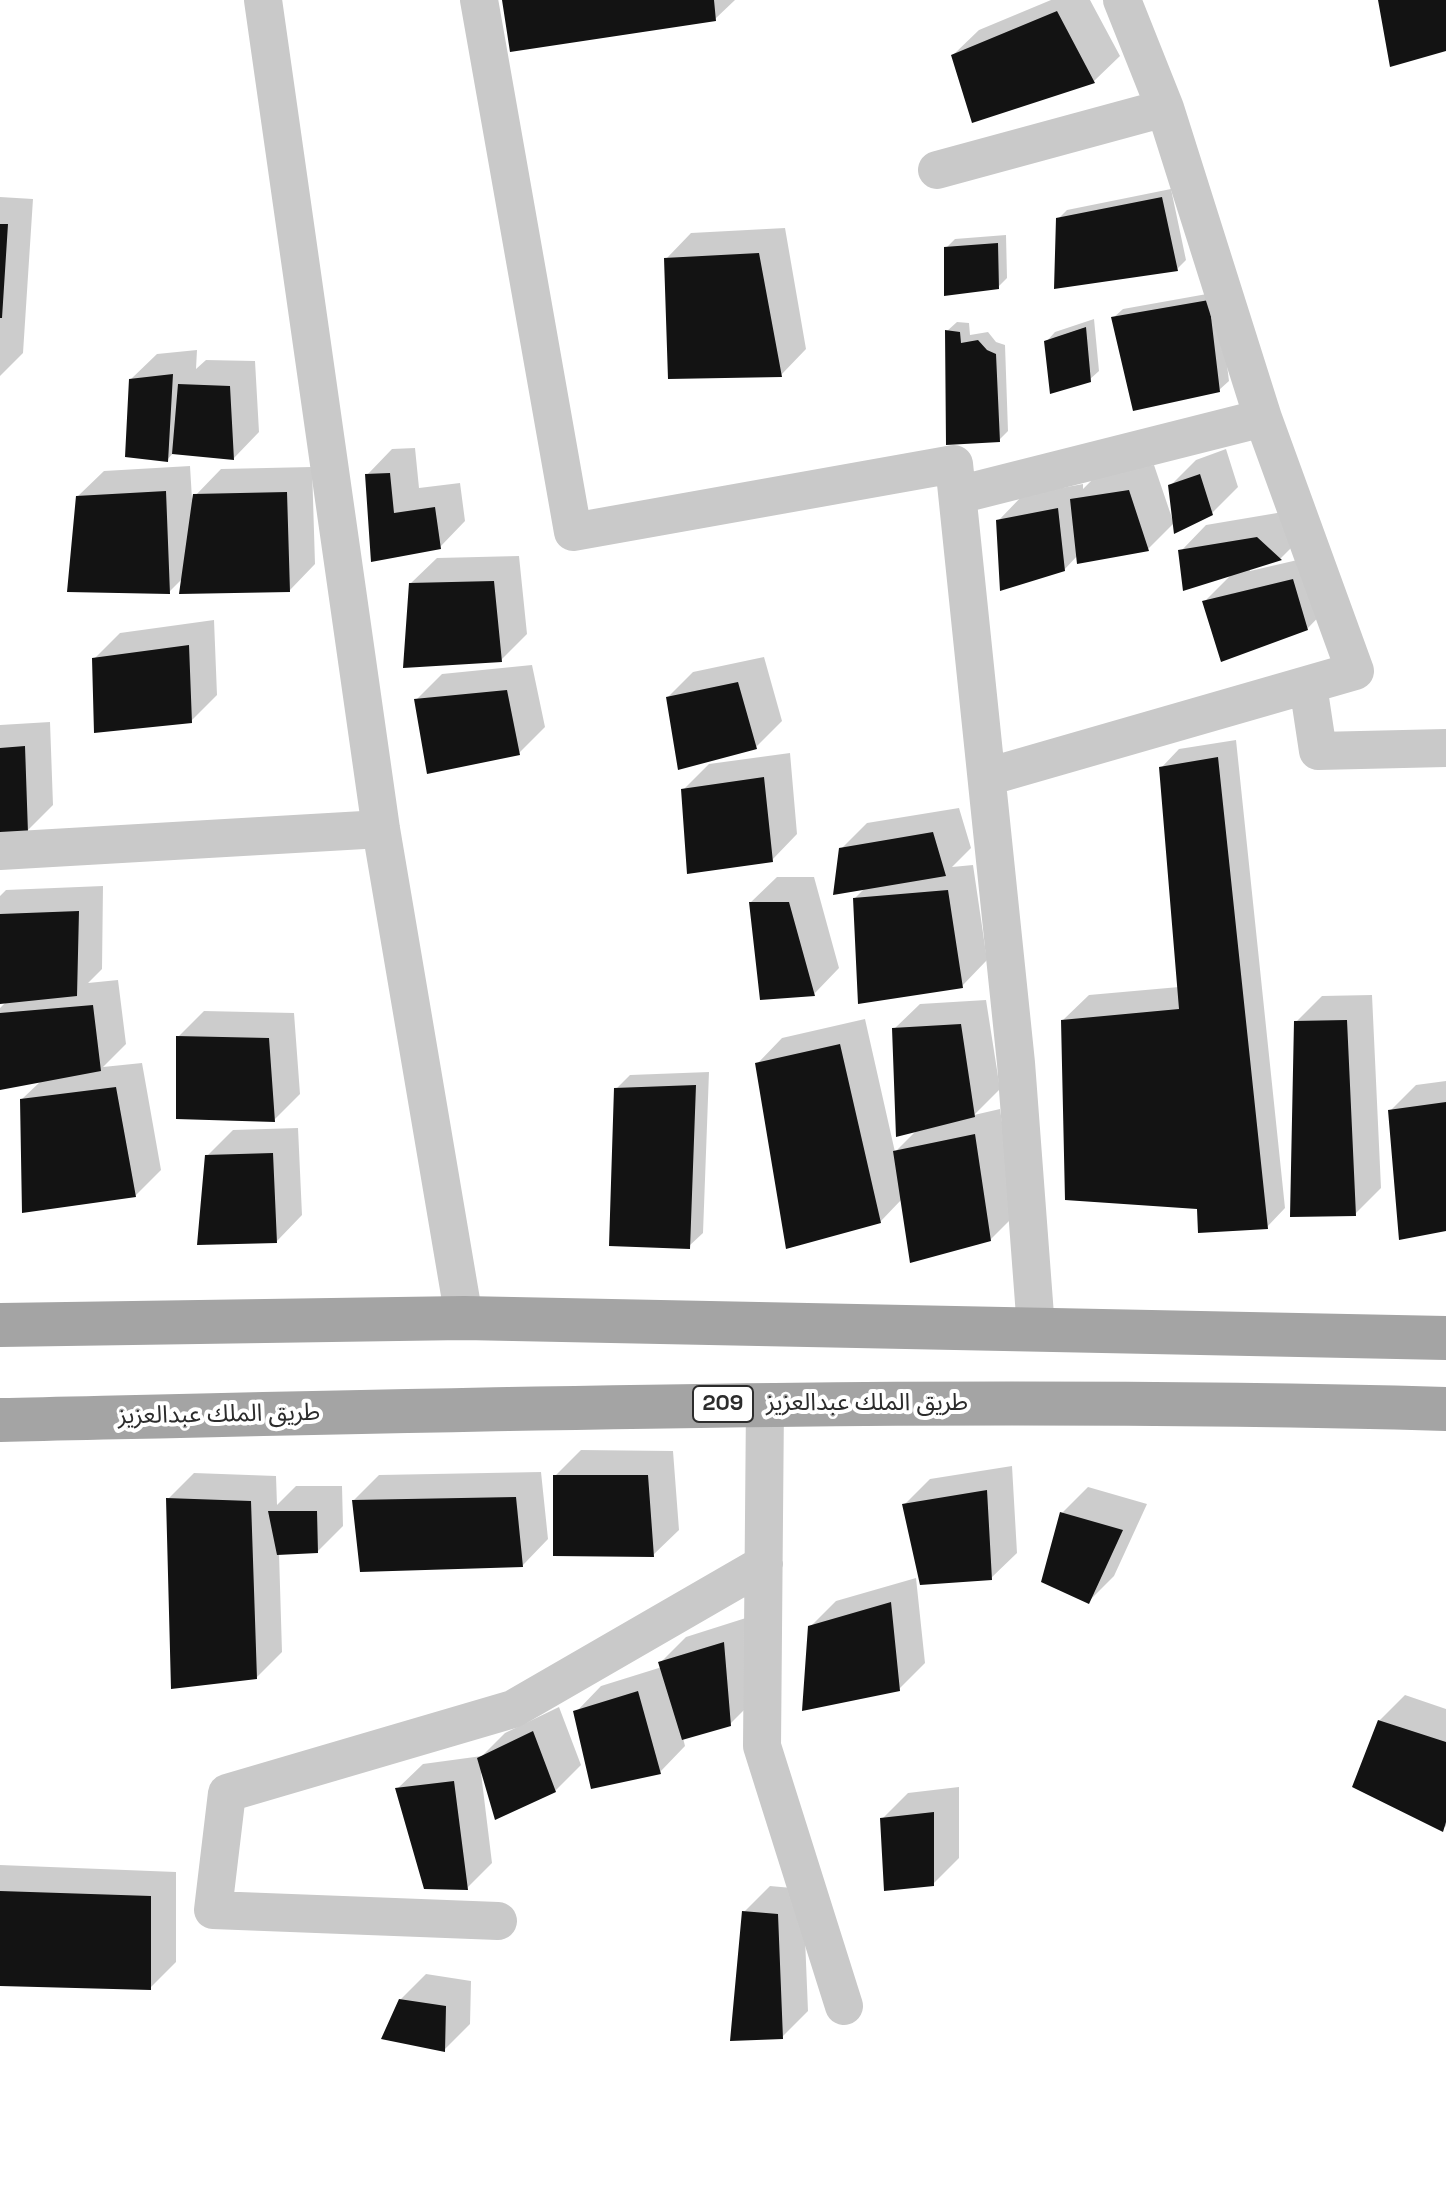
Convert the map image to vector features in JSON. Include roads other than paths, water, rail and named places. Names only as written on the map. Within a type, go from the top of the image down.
[{"type":"main road","points":[[0,1325],[464,1318],[1446,1338]]},
{"type":"main road","name":"طريق الملك عبدالعزيز","points":[[0,1420],[765,1403],[1256,1404],[1446,1409]]},
{"type":"street","points":[[263,0],[381,829],[464,1318]]},
{"type":"street","points":[[479,0],[573,532],[954,464],[1016,1063],[1036,1329]]},
{"type":"street","points":[[987,777],[1355,671],[1263,418],[1165,108],[1122,0]]},
{"type":"street","points":[[937,170],[1165,108]]},
{"type":"street","points":[[958,495],[1263,418]]},
{"type":"street","points":[[1308,685],[1318,751],[1446,748]]},
{"type":"street","points":[[0,851],[381,829]]},
{"type":"street","points":[[765,1403],[762,1746],[844,2006]]},
{"type":"street","points":[[498,1921],[213,1910],[227,1793],[513,1709],[764,1564]]}]
